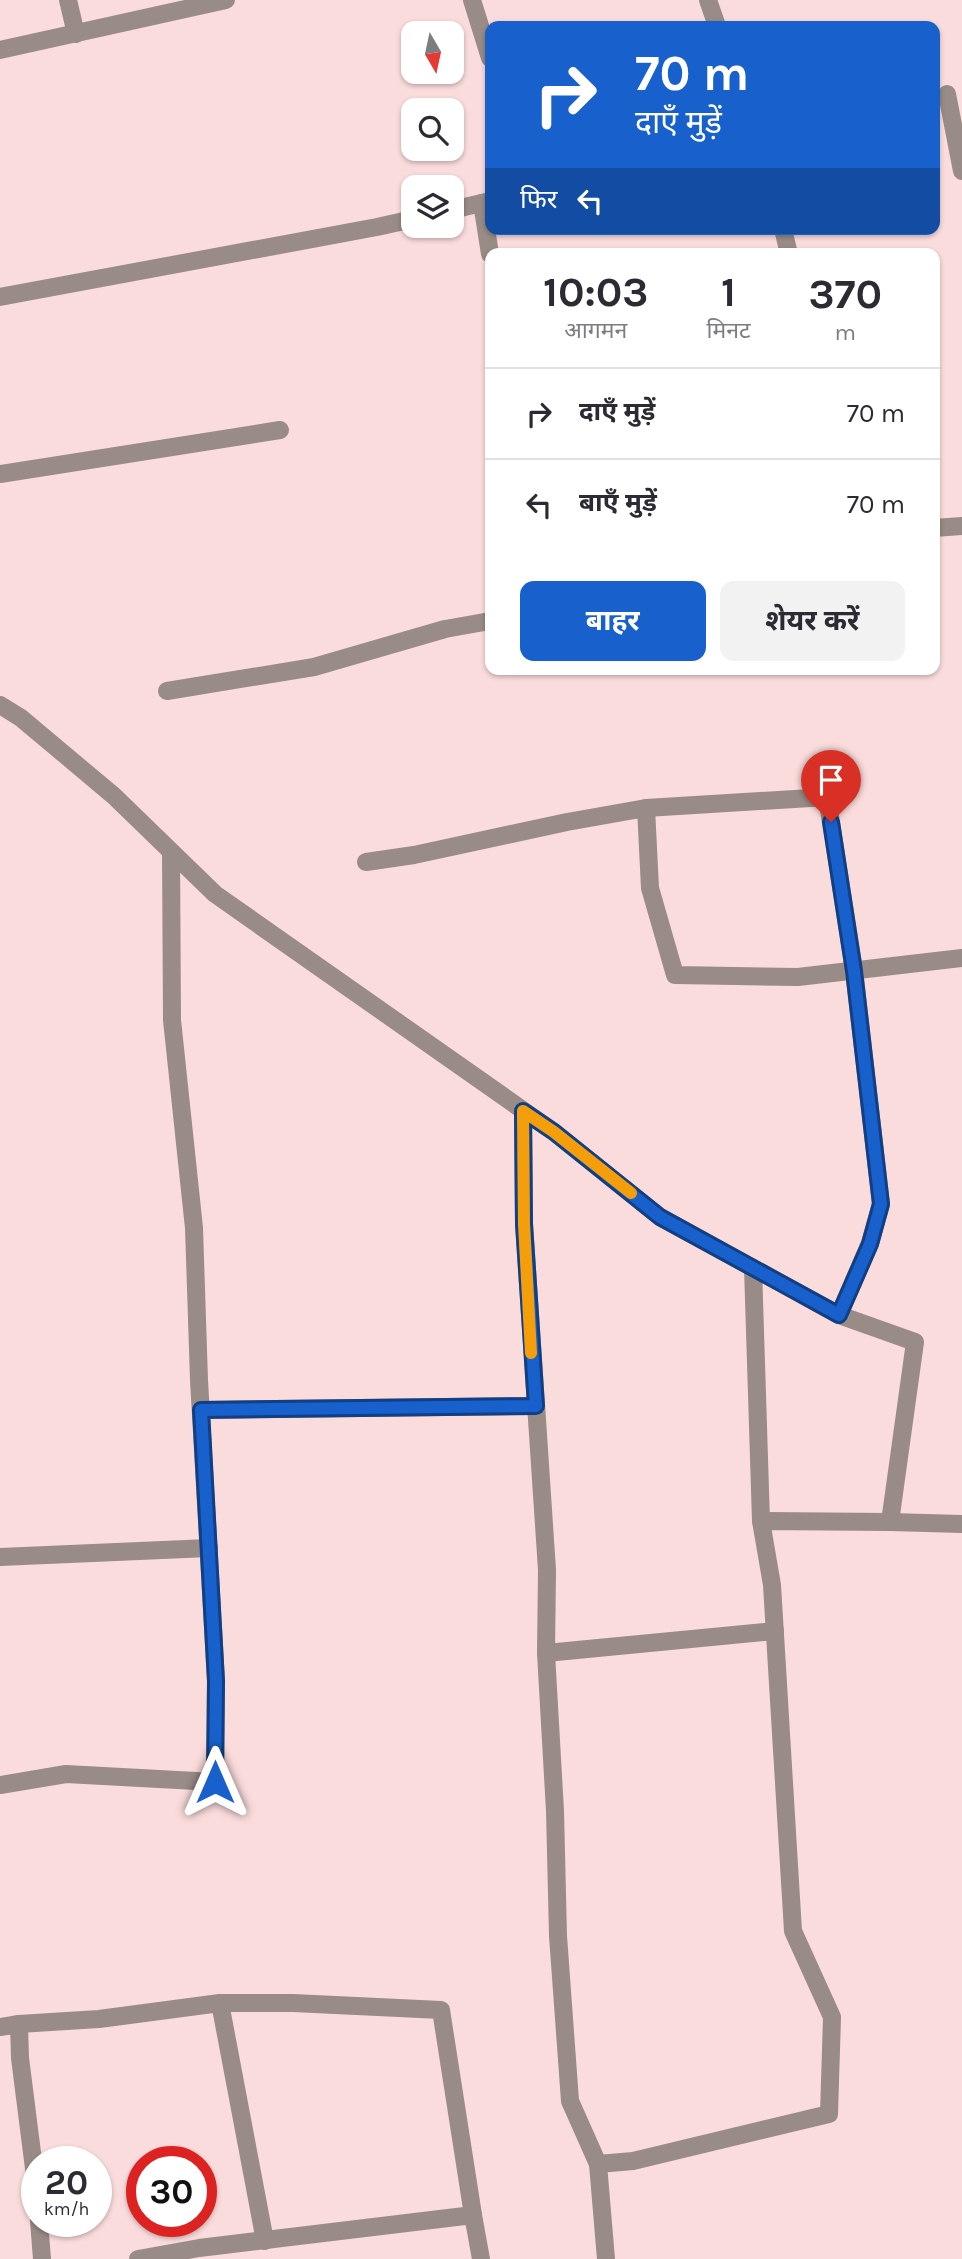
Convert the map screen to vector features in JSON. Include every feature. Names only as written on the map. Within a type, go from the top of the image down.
[{"type":"street","points":[[68,0],[76,34]]},
{"type":"street","points":[[0,51],[226,0]]},
{"type":"street","points":[[472,0],[485,42]]},
{"type":"street","points":[[708,0],[715,21]]},
{"type":"street","points":[[948,94],[962,171]]},
{"type":"street","points":[[464,207],[485,202]]},
{"type":"street","points":[[0,297],[401,222]]},
{"type":"street","points":[[0,474],[281,430]]},
{"type":"street","points":[[940,527],[962,526]]},
{"type":"street","points":[[167,691],[314,667],[445,629],[485,622]]},
{"type":"street","points":[[0,705],[21,718],[114,796],[215,894],[554,1132],[660,1217],[839,1315],[915,1342],[890,1522]]},
{"type":"street","points":[[366,862],[415,855],[646,808],[827,797],[854,971],[881,1204],[870,1244],[839,1315]]},
{"type":"street","points":[[646,808],[650,888],[675,975],[798,977],[962,958]]},
{"type":"street","points":[[0,1785],[66,1774],[215,1782],[216,1681],[194,1228],[172,1020],[171,852]]},
{"type":"street","points":[[523,1111],[524,1224],[547,1570],[546,1653],[555,1811],[558,1936],[570,2101],[598,2164],[606,2259]]},
{"type":"street","points":[[598,2164],[633,2161],[829,2114],[832,2017],[793,1931],[772,1585],[761,1521],[753,1268]]},
{"type":"street","points":[[201,1410],[536,1406]]},
{"type":"street","points":[[761,1521],[962,1524]]},
{"type":"street","points":[[0,1557],[209,1548]]},
{"type":"street","points":[[546,1653],[775,1631]]},
{"type":"street","points":[[220,2003],[265,2241]]},
{"type":"street","points":[[0,2027],[99,2019],[220,2003],[293,2003],[441,2010],[481,2259]]},
{"type":"street","points":[[19,2024],[20,2058],[31,2146]]},
{"type":"street","points":[[138,2259],[199,2248],[473,2215]]},
{"type":"street","points":[[40,2237],[42,2259]]},
{"type":"slow traffic","points":[[531,1353],[524,1224],[523,1111],[631,1193]]},
{"type":"route","points":[[215,1782],[216,1681],[201,1410],[536,1406],[524,1224],[523,1111],[554,1132],[660,1217],[839,1315],[870,1244],[881,1204],[854,971],[831,822]]}]
